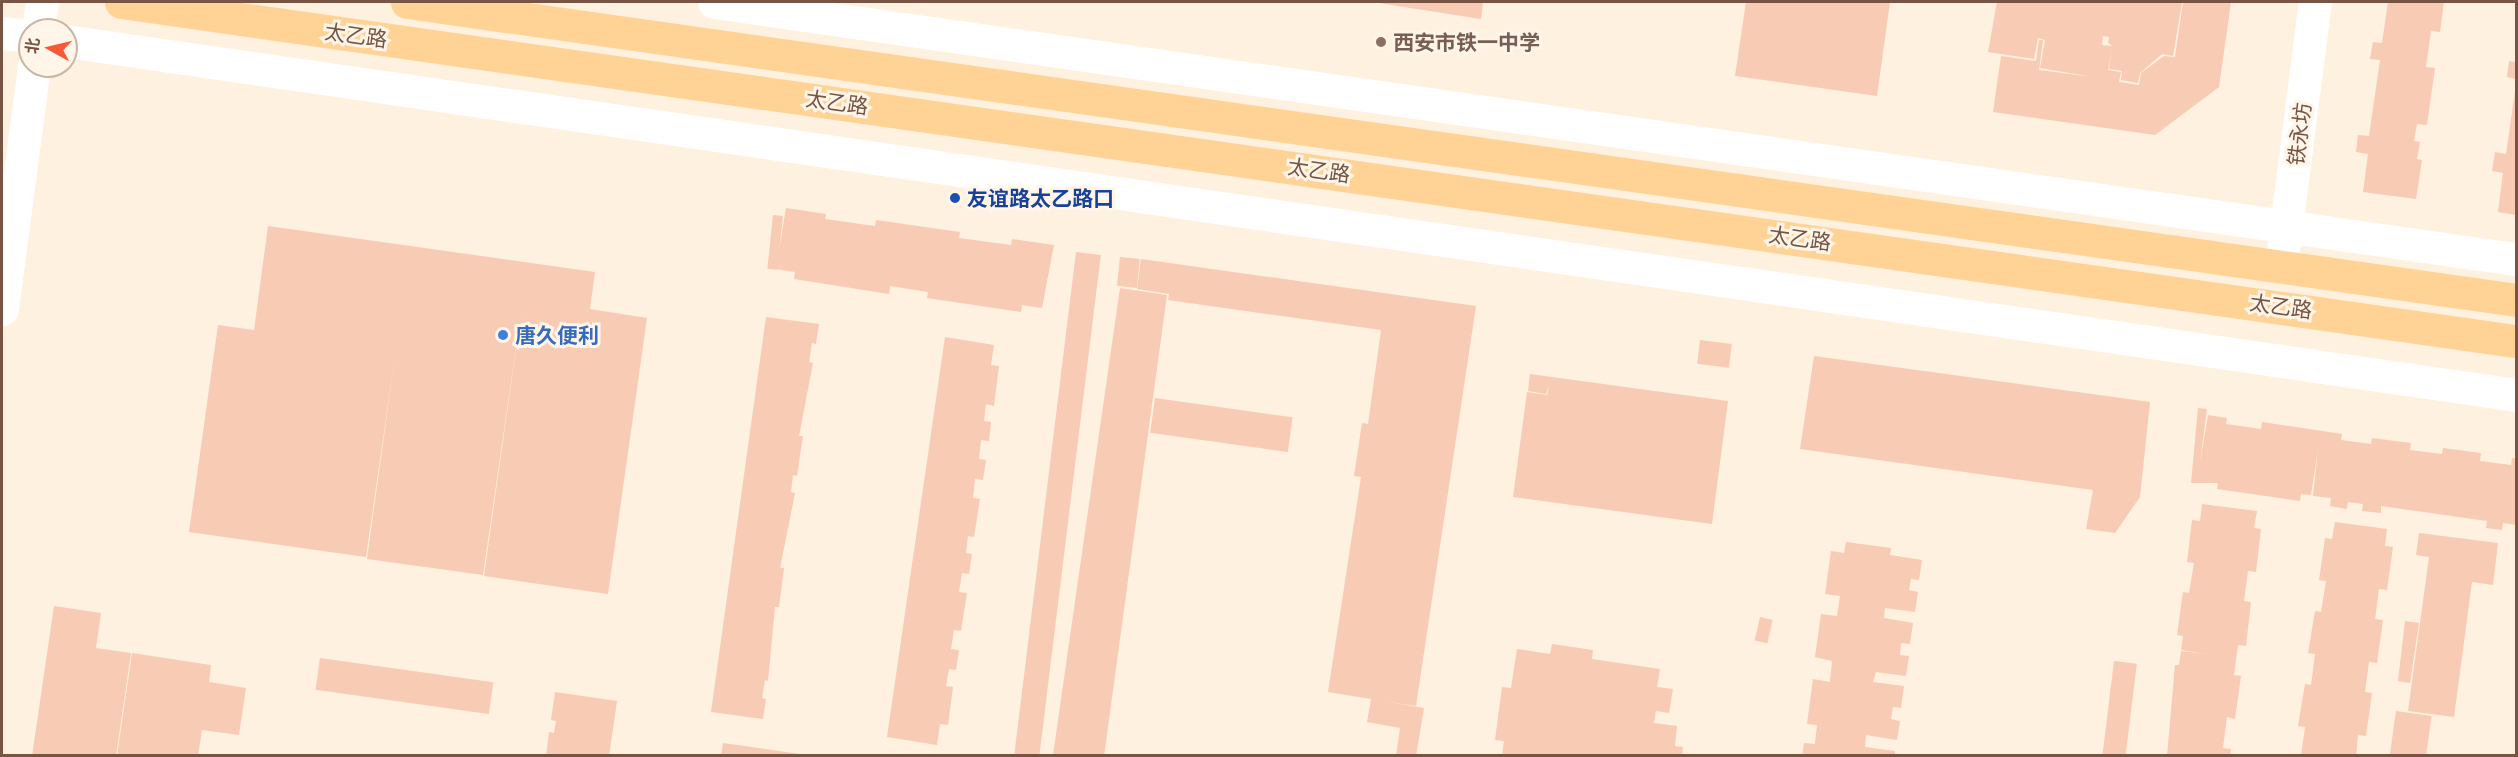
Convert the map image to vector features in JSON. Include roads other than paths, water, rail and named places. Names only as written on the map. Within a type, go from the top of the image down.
[{"type":"main road","points":[[40,18],[42,2]]},
{"type":"main road","name":"太乙路","points":[[121,2],[2517,340]]},
{"type":"main road","name":"太乙路","points":[[407,2],[2517,300]]},
{"type":"main road","points":[[714,2],[2517,259]]},
{"type":"main road","name":"铁永坊","points":[[2281,266],[2288,226],[2315,2]]},
{"type":"main road","points":[[2,33],[18,35]]},
{"type":"main road","points":[[78,43],[2517,395]]},
{"type":"main road","points":[[2,309],[32,78]]},
{"type":"place","name":"西安市铁一中学","points":[[1381,42]]},
{"type":"place","name":"友谊路太乙路口","points":[[955,198]]},
{"type":"place","name":"唐久便利","points":[[503,335]]}]
